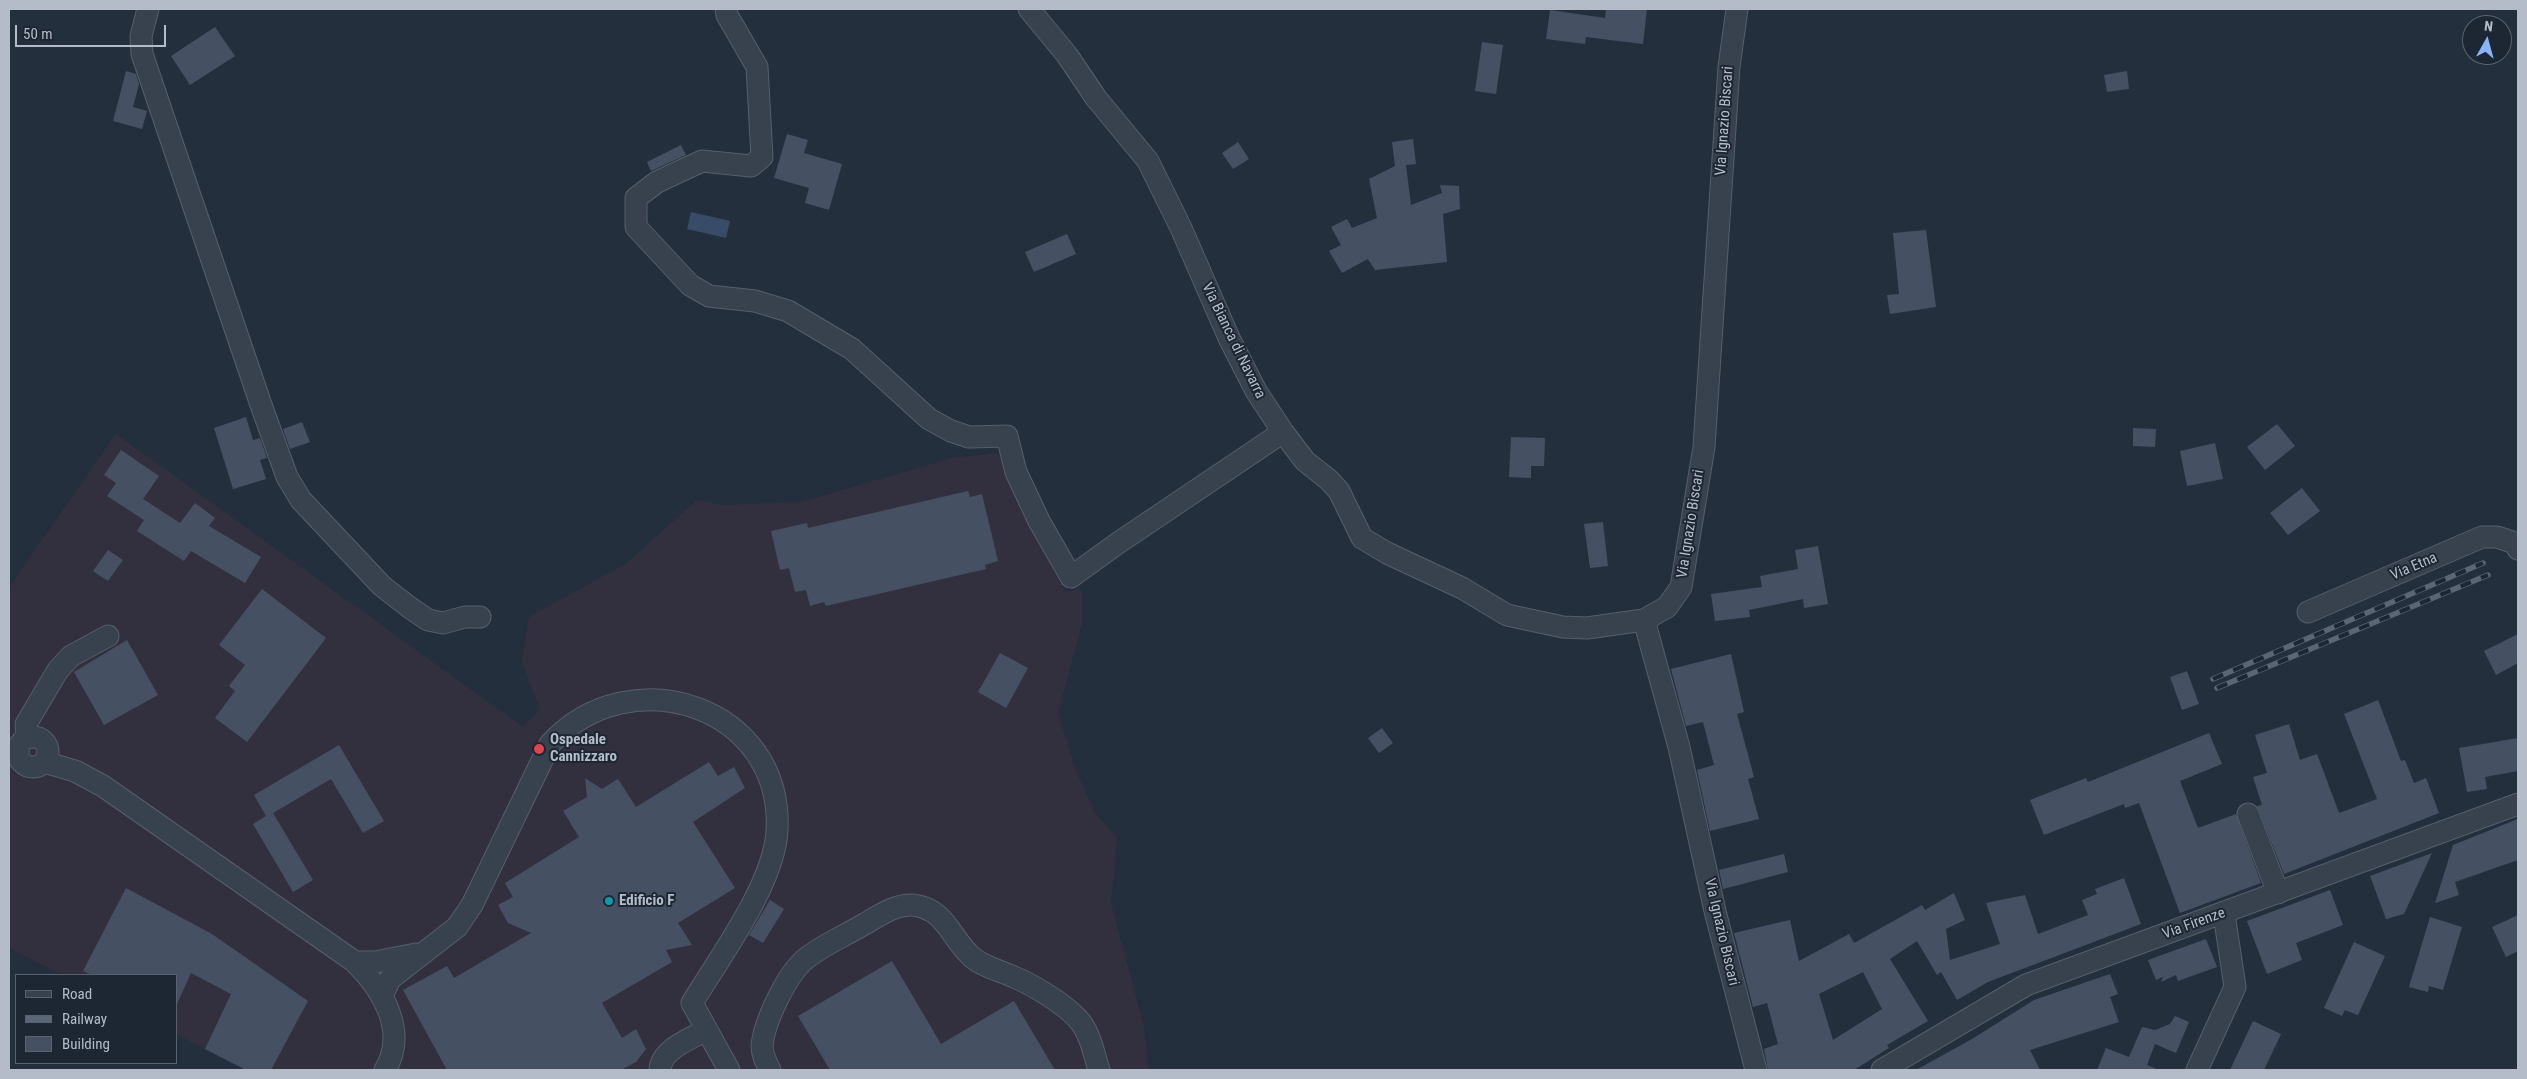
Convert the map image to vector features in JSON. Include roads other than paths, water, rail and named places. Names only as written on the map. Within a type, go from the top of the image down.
[{"type":"street","points":[[148,9],[141,36],[142,54],[287,477],[301,500],[382,586],[409,607],[428,620],[443,622],[480,617]]},
{"type":"street","points":[[726,9],[757,67],[762,157],[751,166],[702,161],[657,182],[636,198],[636,227],[690,285],[709,296],[755,301],[788,311],[852,349],[929,419],[951,431],[969,436],[1006,436],[1016,472],[1039,521],[1071,577],[1118,543],[1283,432]]},
{"type":"street","name":"Via Bianca di Navarra","points":[[1029,9],[1067,55],[1096,98],[1148,161],[1181,228],[1229,338],[1256,391],[1283,432],[1305,460],[1329,480],[1339,492],[1362,538],[1462,588],[1507,615],[1563,627],[1587,628],[1644,620]]},
{"type":"street","name":"Via Ignazio Biscari","points":[[1737,9],[1729,67],[1704,447],[1695,508],[1681,587],[1667,607],[1644,620],[1679,747],[1715,910],[1756,1070]]},
{"type":"street","name":"Via Etna","points":[[2308,612],[2482,537],[2498,537],[2514,543],[2518,549]]},
{"type":"street","points":[[25,740],[48,747],[48,756],[38,767],[30,767],[16,762],[18,750],[25,740],[26,724],[58,670],[71,656],[108,636]]},
{"type":"street","points":[[382,996],[390,979],[457,927],[472,905],[550,744],[564,729],[587,714],[629,701],[666,700],[688,704],[722,722],[756,754],[774,792],[777,810],[775,848],[768,871],[758,893],[692,1003],[729,1070]]},
{"type":"street","points":[[25,740],[75,759],[103,786]]},
{"type":"street","points":[[44,762],[75,771],[103,786],[355,962],[371,978],[382,996],[394,1026],[392,1059],[385,1070]]},
{"type":"street","name":"Via Firenze","points":[[1882,1070],[2026,985],[2224,914],[2518,804]]},
{"type":"street","points":[[2248,814],[2278,893]]},
{"type":"street","points":[[770,1070],[764,1058],[762,1047],[764,1034],[769,1019],[795,970],[814,953],[887,911],[901,906],[913,905],[935,912],[951,928],[962,948],[974,960],[1015,977],[1078,1018],[1085,1030],[1099,1070]]},
{"type":"street","points":[[2197,1070],[2235,987],[2224,914]]},
{"type":"street","points":[[355,962],[406,958],[431,948]]},
{"type":"street","points":[[660,1070],[660,1065],[669,1051],[706,1030]]},
{"type":"water","points":[[691,212],[730,221],[726,238],[687,229]]},
{"type":"railway","points":[[2213,679],[2483,563]]},
{"type":"railway","points":[[2217,688],[2488,575]]},
{"type":"place","name":"Ospedale Cannizzaro","points":[[539,749]]},
{"type":"place","name":"Edificio F","points":[[609,901]]}]
